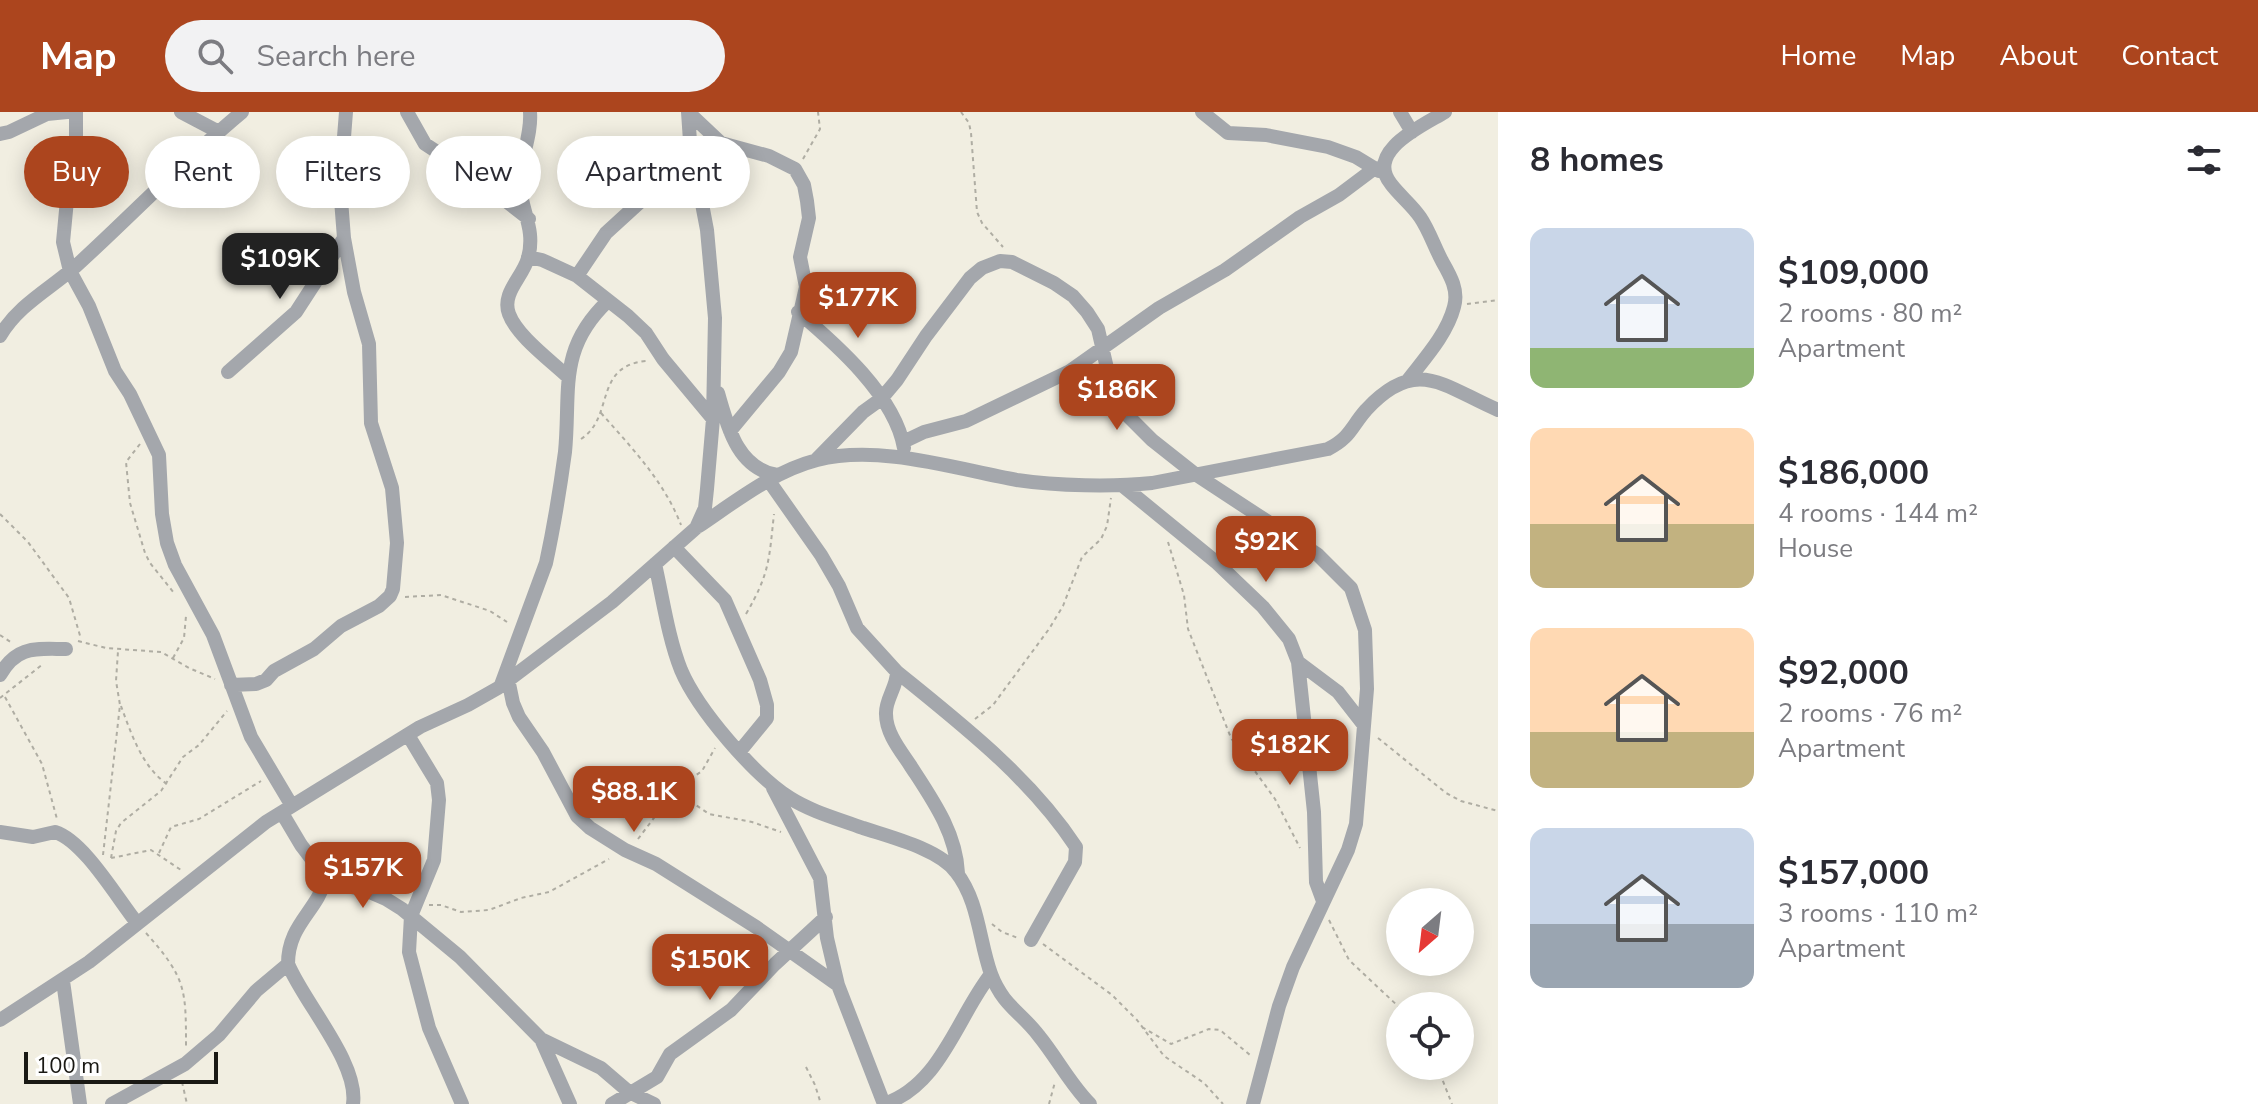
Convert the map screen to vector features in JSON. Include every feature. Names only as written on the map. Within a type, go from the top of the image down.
[{"type":"street","points":[[0,134],[47,114],[67,112]]},
{"type":"street","points":[[76,112],[76,173],[67,200],[63,242],[70,271],[89,306],[115,371],[159,455],[167,543],[188,593],[213,635],[251,737],[274,773],[301,845],[323,872],[325,882],[291,938],[288,964],[345,1065],[353,1085],[353,1104]]},
{"type":"street","points":[[181,112],[219,132]]},
{"type":"street","points":[[0,336],[17,311],[70,271],[242,112]]},
{"type":"street","points":[[231,685],[256,684],[266,680],[274,671],[303,657],[330,634],[363,616],[390,596],[398,557],[392,488],[371,423],[369,344],[354,292],[344,238],[340,169],[346,112]]},
{"type":"street","points":[[407,112],[425,144],[529,219]]},
{"type":"street","points":[[530,112],[520,184],[529,219],[528,257],[508,296],[507,307],[514,326],[568,377]]},
{"type":"street","points":[[685,117],[688,112],[721,143],[769,156],[795,169],[804,185],[809,218],[800,257],[806,287],[787,363],[730,431]]},
{"type":"street","points":[[816,460],[863,455],[906,459],[1022,481],[1117,485],[1328,449],[1344,440],[1364,412],[1380,397],[1408,380],[1442,333],[1454,306],[1455,292],[1451,277],[1420,216],[1380,171],[1356,157],[1308,143],[1266,135],[1228,133],[1202,112]]},
{"type":"street","points":[[1400,112],[1412,132]]},
{"type":"street","points":[[903,442],[924,432],[966,421],[1070,371],[1159,308],[1225,270],[1300,217],[1380,171],[1386,154],[1412,132],[1445,112]]},
{"type":"street","points":[[577,276],[606,233],[633,208]]},
{"type":"street","points":[[685,537],[705,508],[713,419],[715,318],[703,208]]},
{"type":"street","points":[[228,372],[296,312],[344,238]]},
{"type":"street","points":[[528,257],[577,276],[646,333],[663,359],[713,419]]},
{"type":"street","points":[[0,1020],[63,981],[266,822],[408,735],[504,682],[612,602],[685,537],[816,460],[863,412],[881,399],[970,278],[982,268],[1000,261],[1012,262],[1073,296],[1098,329],[1109,377],[1127,415],[1152,440],[1195,474],[1317,554],[1351,588],[1365,630],[1367,689],[1356,824],[1348,850],[1283,993],[1253,1104]]},
{"type":"street","points":[[608,301],[585,326],[568,377],[565,449],[546,563],[504,682],[519,717],[543,752],[577,816],[625,850],[656,864],[724,906],[838,985]]},
{"type":"street","points":[[798,312],[857,366],[881,399],[903,442],[906,459]]},
{"type":"street","points":[[713,378],[730,431],[745,458],[767,473],[774,483],[839,586],[857,628],[897,672],[965,727],[1027,787],[1076,847],[1075,862],[1031,940]]},
{"type":"street","points":[[1408,380],[1440,381],[1498,410]]},
{"type":"street","points":[[1117,485],[1216,562],[1263,607],[1289,639],[1298,662],[1314,812],[1316,882],[1323,901]]},
{"type":"street","points":[[685,537],[738,628],[760,680],[767,718],[740,751]]},
{"type":"street","points":[[655,564],[681,668],[691,690],[724,733],[771,784],[791,799],[935,856],[958,873],[976,912],[991,974],[1011,1009],[1038,1034],[1090,1104]]},
{"type":"street","points":[[0,675],[13,656],[20,653],[31,649],[66,649]]},
{"type":"street","points":[[1298,662],[1338,692],[1363,724]]},
{"type":"street","points":[[897,672],[886,714],[888,726],[950,832],[957,855],[958,873]]},
{"type":"street","points":[[408,735],[439,790],[434,860],[413,910],[409,952],[429,1028],[462,1104]]},
{"type":"street","points":[[771,784],[800,841],[814,861],[820,878],[827,938],[838,985],[884,1104],[902,1101],[941,1058],[991,974]]},
{"type":"street","points":[[0,832],[25,837],[48,832],[64,835],[87,855],[137,923]]},
{"type":"street","points":[[325,882],[363,889],[413,910],[541,1039],[601,1068],[629,1092],[654,1104]]},
{"type":"street","points":[[612,1104],[657,1077],[670,1054],[731,1010],[826,917]]},
{"type":"street","points":[[112,1104],[182,1066],[219,1035],[256,991],[288,964]]},
{"type":"street","points":[[63,981],[80,1104]]},
{"type":"street","points":[[541,1039],[570,1104]]},
{"type":"path","points":[[795,169],[820,129],[818,112]]},
{"type":"path","points":[[961,112],[969,123],[971,133],[977,212],[1012,262]]},
{"type":"path","points":[[1454,306],[1498,300]]},
{"type":"path","points":[[565,449],[586,436],[597,423],[608,387],[621,368],[663,359]]},
{"type":"path","points":[[601,413],[664,489],[685,537]]},
{"type":"path","points":[[149,435],[126,462],[130,503],[150,563],[173,593]]},
{"type":"path","points":[[738,628],[766,575],[772,553],[774,483]]},
{"type":"path","points":[[965,727],[993,705],[1049,629],[1063,606],[1082,557],[1101,539],[1117,485]]},
{"type":"path","points":[[0,514],[28,542],[69,598],[81,640]]},
{"type":"path","points":[[1161,519],[1184,595],[1188,629],[1231,738],[1275,799],[1304,857]]},
{"type":"path","points":[[390,596],[421,598],[441,595],[504,618],[519,635]]},
{"type":"path","points":[[172,659],[184,638],[188,621],[186,614]]},
{"type":"path","points":[[0,698],[73,642],[81,640],[118,649],[161,652],[231,685]]},
{"type":"path","points":[[118,649],[116,681],[120,705],[151,768],[167,784]]},
{"type":"path","points":[[4,695],[42,764],[64,835]]},
{"type":"path","points":[[111,858],[116,831],[121,823],[167,784],[181,760],[199,745],[236,701]]},
{"type":"path","points":[[120,705],[103,862],[147,850],[159,853],[191,879]]},
{"type":"path","points":[[1363,724],[1446,793],[1461,801],[1498,811]]},
{"type":"path","points":[[413,910],[437,904],[461,912],[489,910],[549,892],[625,850],[642,836],[675,790],[702,771],[724,733]]},
{"type":"path","points":[[159,853],[171,827],[199,819],[274,773]]},
{"type":"path","points":[[675,790],[702,811],[752,822],[800,841]]},
{"type":"path","points":[[1323,901],[1333,931],[1349,960],[1386,995]]},
{"type":"path","points":[[976,912],[1002,932],[1042,943],[1112,995],[1164,1056],[1204,1083],[1223,1104]]},
{"type":"path","points":[[137,923],[161,950],[183,985],[186,1000],[182,1066],[187,1104]]},
{"type":"path","points":[[1140,1025],[1171,1044],[1209,1029],[1220,1030],[1264,1065]]},
{"type":"path","points":[[1049,1104],[1060,1066]]},
{"type":"path","points":[[806,1067],[821,1104]]},
{"type":"path","points":[[1443,1080],[1452,1104]]}]
